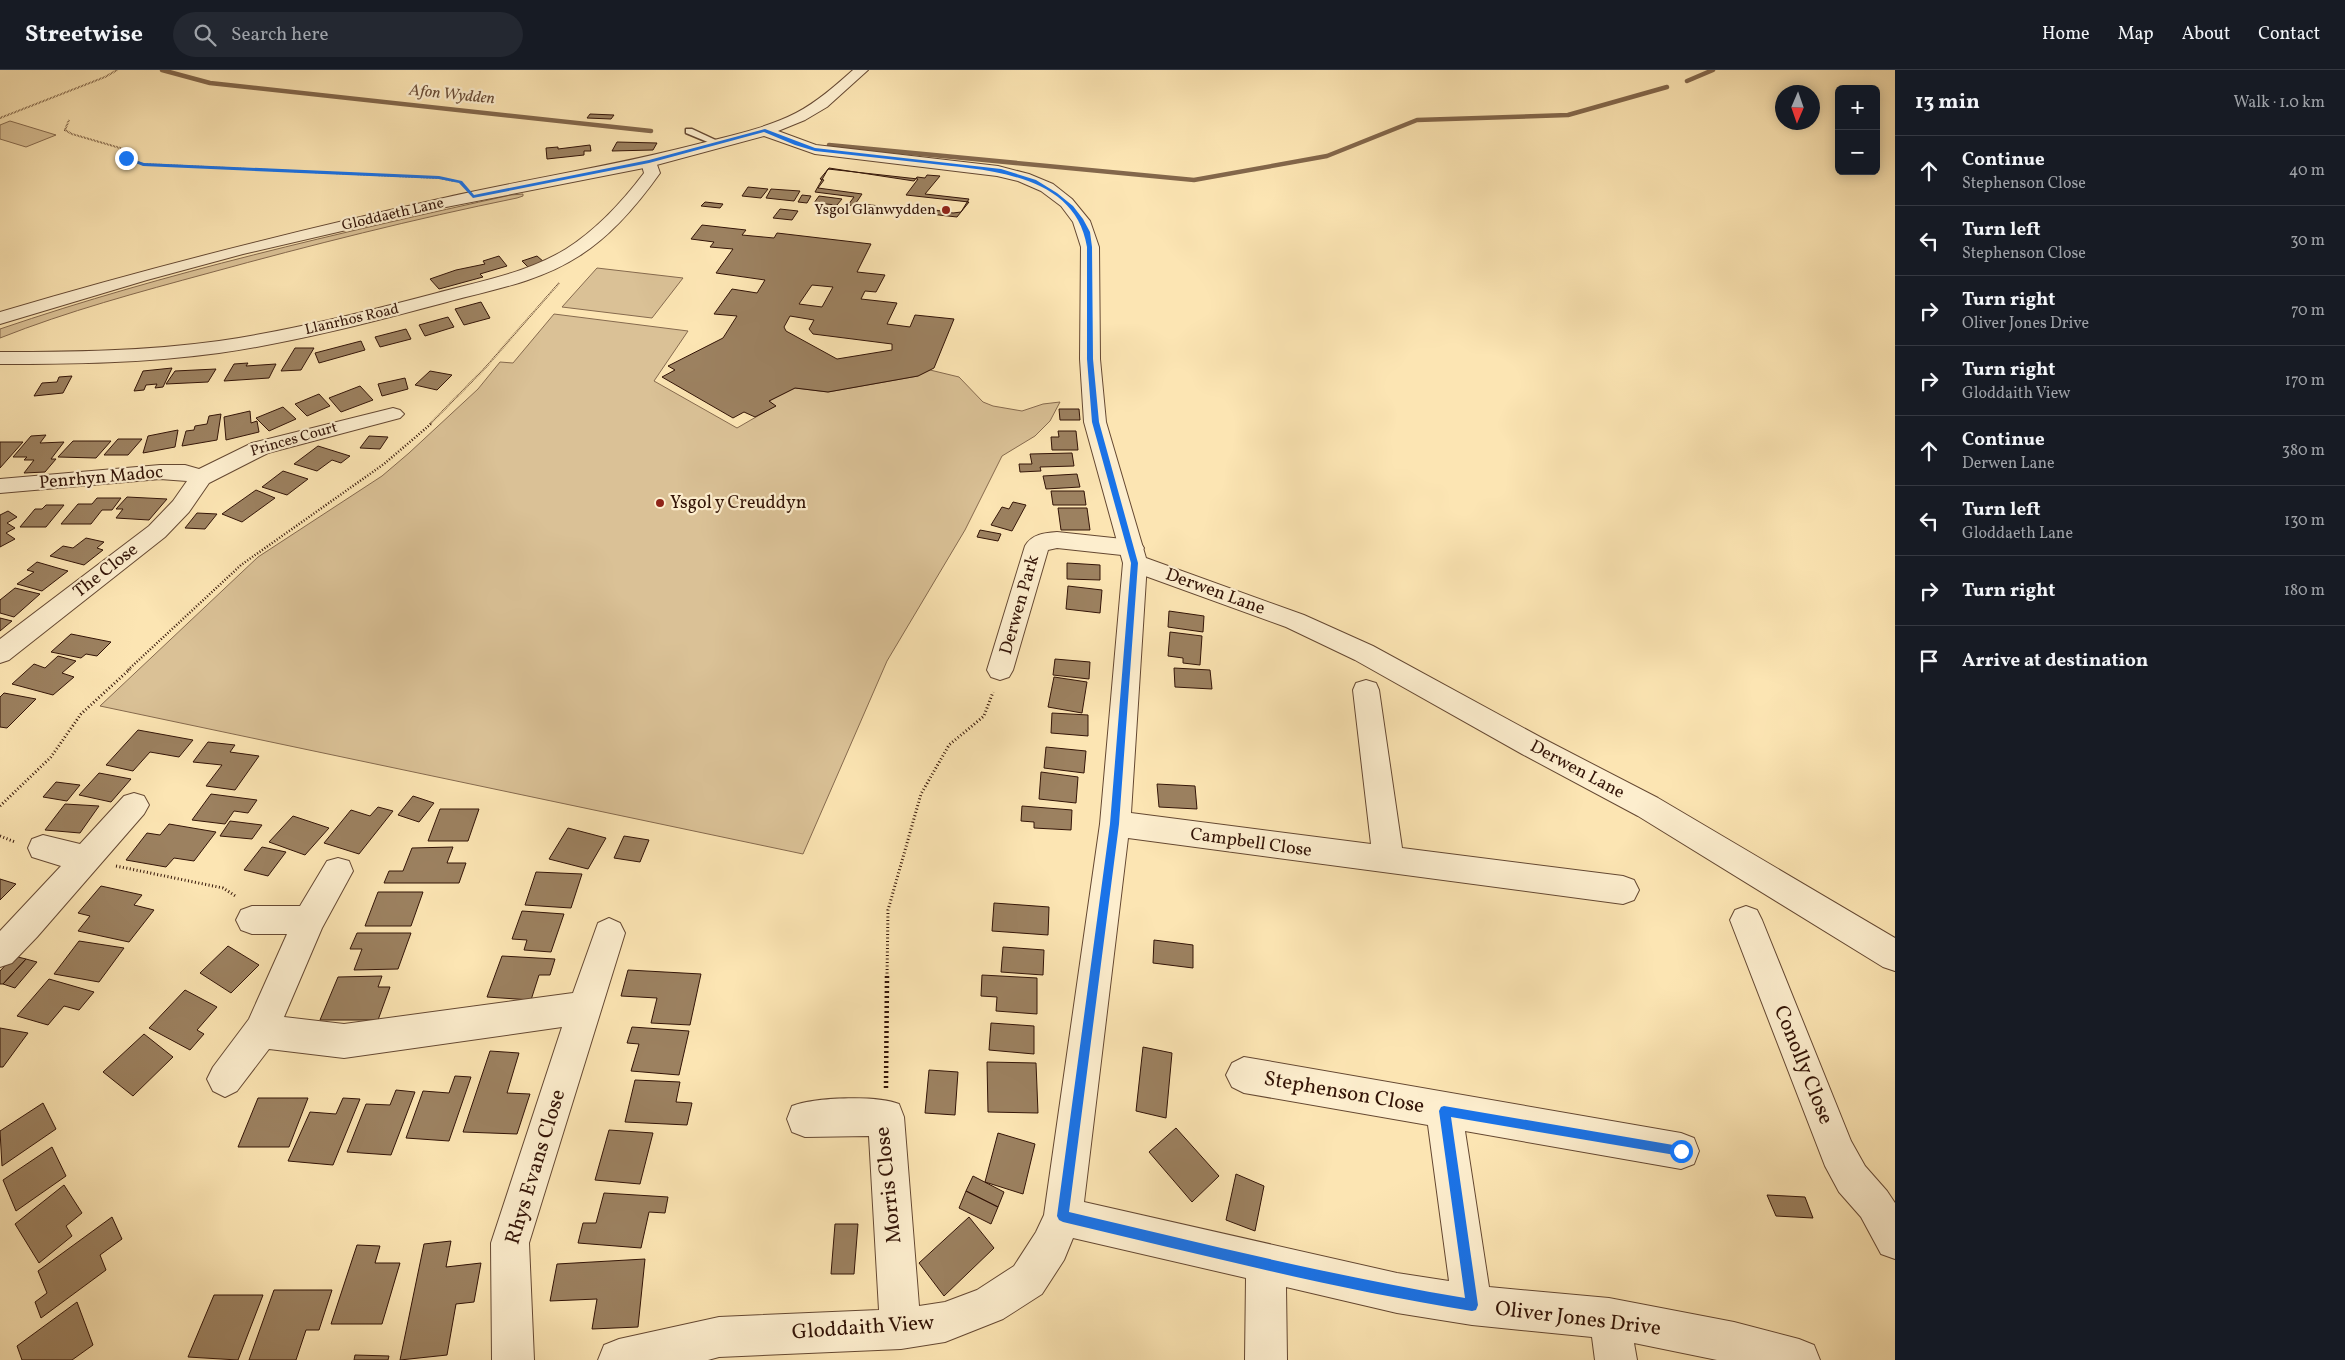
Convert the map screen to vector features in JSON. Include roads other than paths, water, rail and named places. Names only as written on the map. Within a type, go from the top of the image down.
[{"type":"street","name":"Gloddaeth Lane","points":[[0,318],[142,276],[231,253],[473,197],[649,162],[765,130],[800,117],[822,104],[862,70]]},
{"type":"street","points":[[765,130],[815,150],[1001,171],[1035,181],[1071,207],[1081,219],[1087,232],[1090,247],[1090,359],[1095,422],[1133,555]]},
{"type":"street","name":"Llanrhos Road","points":[[0,358],[123,355],[182,351],[248,342],[330,326],[539,270],[560,260],[587,242],[641,189],[652,173],[649,162]]},
{"type":"street","name":"Princes Court","points":[[200,478],[260,448],[393,414]]},
{"type":"street","name":"Penrhyn Madoc","points":[[0,486],[160,472],[185,472],[200,478]]},
{"type":"street","name":"The Close","points":[[0,653],[154,533],[179,511],[193,494],[200,478]]},
{"type":"street","name":"Derwen Park","points":[[1000,670],[1037,546],[1045,541],[1057,540],[1133,555]]},
{"type":"street","name":"Gloddaith View","points":[[619,1360],[719,1337],[901,1329],[945,1322],[989,1305],[1028,1280],[1050,1246],[1063,1216],[1115,824],[1133,555]]},
{"type":"street","name":"Derwen Lane","points":[[1133,555],[1295,620],[1364,653],[1532,746],[1648,807],[1895,956]]},
{"type":"street","points":[[1366,690],[1388,861]]},
{"type":"street","points":[[0,952],[26,927],[134,805]]},
{"type":"street","name":"Campbell Close","points":[[1115,824],[1388,861],[1623,890]]},
{"type":"street","points":[[43,848],[86,859]]},
{"type":"street","points":[[225,1079],[261,1031],[309,920],[338,871]]},
{"type":"street","points":[[252,920],[309,920]]},
{"type":"street","name":"Conolly Close","points":[[1746,920],[1838,1153],[1852,1178],[1884,1205],[1895,1240]]},
{"type":"street","name":"Rhys Evans Close","points":[[512,1360],[510,1243],[608,933]]},
{"type":"street","points":[[261,1031],[344,1041],[585,1008]]},
{"type":"street","name":"Stephenson Close","points":[[1244,1075],[1681,1151]]},
{"type":"street","name":"Stephenson Close","points":[[1444,1111],[1472,1305]]},
{"type":"street","name":"Morris Close","points":[[805,1119],[886,1117],[901,1329]]},
{"type":"street","name":"Oliver Jones Drive","points":[[1063,1216],[1397,1293],[1472,1305],[1609,1318],[1734,1342],[1800,1360]]},
{"type":"street","points":[[1266,1264],[1266,1360]]},
{"type":"street","points":[[1609,1318],[1616,1360]]},
{"type":"lane","points":[[689,131],[718,143]]},
{"type":"waterway","name":"Afon Wydden","points":[[162,70],[210,83],[651,131]]},
{"type":"waterway","points":[[1687,81],[1713,70]]},
{"type":"waterway","points":[[829,145],[1194,180],[1327,156],[1417,120],[1568,115],[1667,87]]},
{"type":"place","name":"Ysgol Glanwydden","points":[[946,210]]},
{"type":"place","name":"Ysgol y Creuddyn","points":[[660,503]]}]
